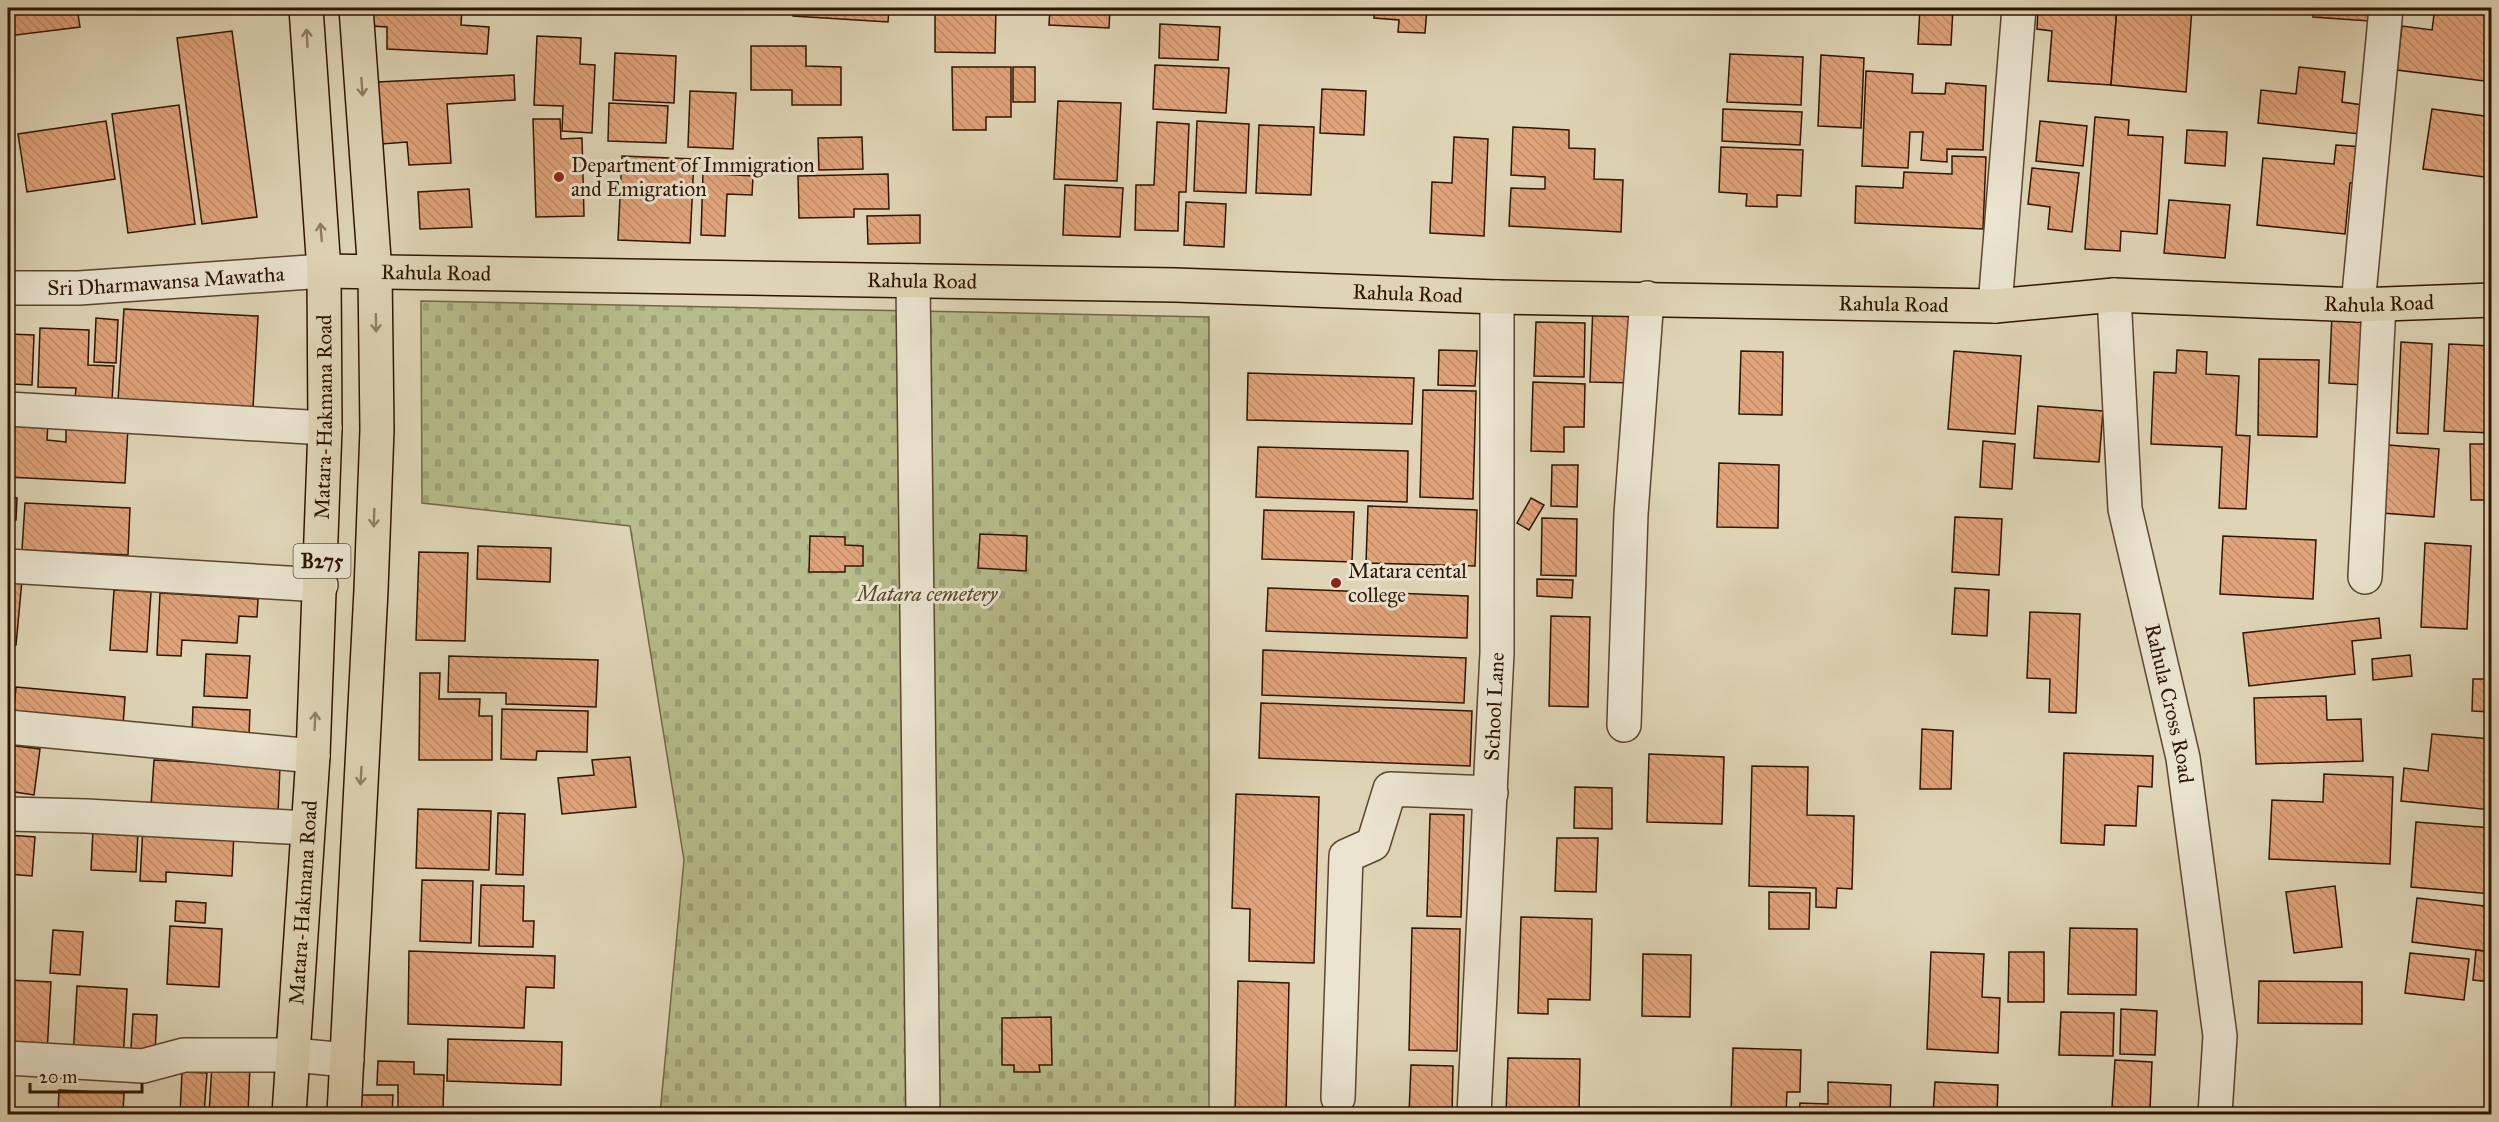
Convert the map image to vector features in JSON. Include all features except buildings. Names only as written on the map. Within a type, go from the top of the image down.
[{"type":"main road","name":"Matara-Hakmana Road","points":[[289,1114],[313,756],[325,428],[324,272],[306,8]]},
{"type":"main road","name":"B275","points":[[344,1114],[376,453],[375,273],[356,8]]},
{"type":"main road","name":"Rahula Road","points":[[324,272],[1175,285],[1497,297],[1995,306],[2114,295],[2369,305],[2492,300]]},
{"type":"street","points":[[1995,306],[2019,8]]},
{"type":"street","points":[[2365,577],[2369,305],[2386,8]]},
{"type":"street","name":"Sri Dharmawansa Mawatha","points":[[8,288],[79,288],[324,272]]},
{"type":"street","points":[[913,281],[923,1114]]},
{"type":"street","name":"Rahula Cross Road","points":[[2114,295],[2125,510],[2183,758],[2220,1036],[2215,1114]]},
{"type":"street","name":"School Lane","points":[[1474,1114],[1498,642],[1497,297]]},
{"type":"street","points":[[1624,725],[1630,514],[1647,298]]},
{"type":"street","points":[[8,409],[325,428]]},
{"type":"street","points":[[8,566],[321,585]]},
{"type":"street","points":[[8,727],[313,756]]},
{"type":"street","points":[[1338,1098],[1346,856],[1373,844],[1390,789],[1491,793]]},
{"type":"street","points":[[8,814],[308,828]]},
{"type":"street","points":[[8,1058],[143,1066],[184,1055],[293,1055],[347,1060]]},
{"type":"green space","name":"Matara cemetery","points":[[421,301],[1209,317],[1209,1114],[660,1114],[684,860],[630,526],[422,503]]},
{"type":"place","name":"Department of Immigration and Emigration","points":[[559,177]]},
{"type":"place","name":"Matara cental college","points":[[1336,583]]}]
